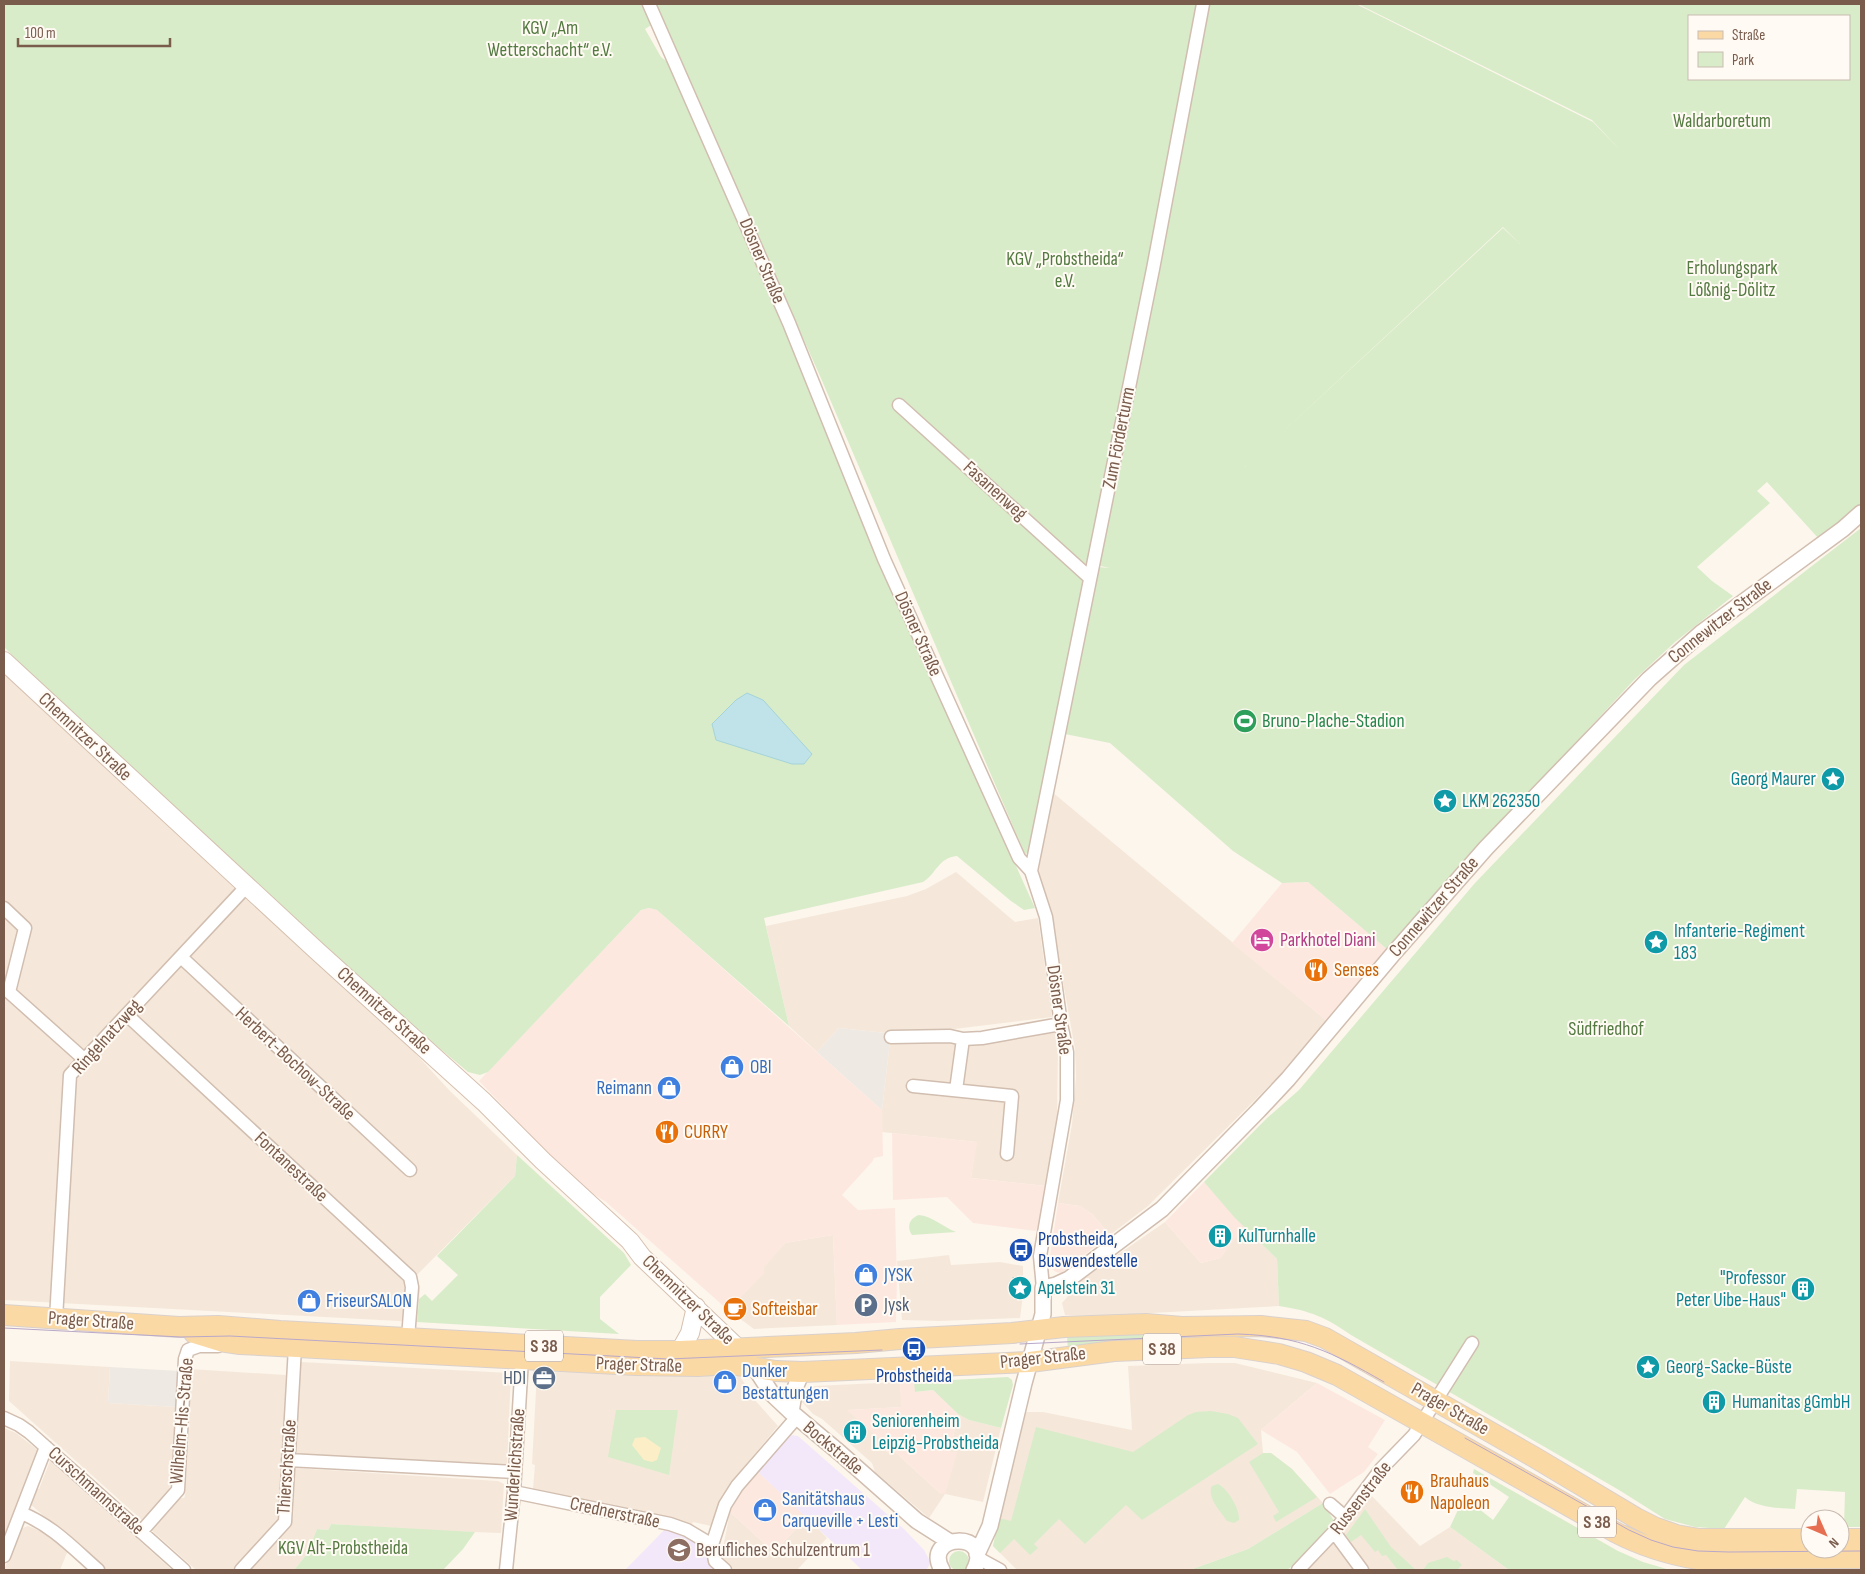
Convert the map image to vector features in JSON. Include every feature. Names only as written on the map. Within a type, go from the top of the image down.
[{"type":"main road","name":"Chemnitzer Straße","points":[[4,661],[484,1102],[543,1161],[630,1240],[642,1257],[739,1349],[755,1368]]},
{"type":"main road","points":[[680,1351],[690,1334],[696,1307]]},
{"type":"main road","name":"Prager Straße","points":[[4,1315],[616,1350],[680,1351],[856,1344],[900,1338],[1012,1333],[1034,1347]]},
{"type":"main road","name":"Prager Straße","points":[[1034,1347],[1064,1327],[1146,1324],[1261,1326],[1306,1331],[1325,1338],[1656,1528],[1676,1535],[1699,1539],[1800,1540]]},
{"type":"main road","name":"Prager Straße","points":[[178,1326],[212,1339],[240,1344],[636,1366],[730,1364],[776,1371],[802,1372],[1034,1347],[1124,1350],[1210,1347],[1258,1350],[1306,1362],[1337,1375],[1616,1532],[1648,1548],[1671,1555],[1697,1559],[1861,1558]]},
{"type":"street","name":"Dösner Straße","points":[[649,4],[789,323],[884,559],[1019,858],[1031,871],[1046,917],[1061,1024],[1067,1052],[1067,1100],[1040,1256],[1043,1288]]},
{"type":"street","name":"Zum Förderturm","points":[[1031,871],[1154,260],[1203,4]]},
{"type":"street","name":"Fasanenweg","points":[[899,405],[1090,578]]},
{"type":"street","name":"Connewitzer Straße","points":[[1043,1288],[1069,1279],[1162,1210],[1288,1079],[1393,954],[1491,843],[1649,679],[1701,632],[1839,532],[1861,513]]},
{"type":"street","name":"Ringelnatzweg","points":[[56,1319],[70,1075],[247,886]]},
{"type":"street","points":[[4,908],[25,928],[9,992],[85,1060]]},
{"type":"street","name":"Herbert-Bochow-Straße","points":[[181,957],[410,1170]]},
{"type":"street","name":"Fontanestraße","points":[[127,1014],[410,1277],[412,1287],[408,1338]]},
{"type":"street","points":[[891,1037],[950,1036],[963,1039],[982,1038],[1061,1024]]},
{"type":"street","points":[[956,1090],[963,1039]]},
{"type":"street","points":[[913,1086],[1012,1096],[1006,1154]]},
{"type":"street","points":[[976,1561],[990,1526],[1034,1347],[1044,1314],[1043,1288]]},
{"type":"street","name":"Russenstraße","points":[[1298,1570],[1334,1532],[1381,1469],[1411,1438],[1472,1343]]},
{"type":"street","name":"Wilhelm-His-Straße","points":[[141,1532],[178,1490],[185,1359],[188,1350],[198,1346],[240,1344]]},
{"type":"street","name":"Thierschstraße","points":[[241,1570],[285,1522],[295,1347]]},
{"type":"street","name":"Wunderlichstraße","points":[[506,1570],[514,1492],[522,1359]]},
{"type":"street","name":"Bockstraße","points":[[755,1368],[772,1394],[794,1415],[917,1521],[950,1542]]},
{"type":"street","points":[[726,1570],[715,1561],[712,1545],[725,1505],[737,1486],[794,1415],[795,1388],[802,1372]]},
{"type":"street","name":"Curschmannstraße","points":[[4,1418],[19,1425],[46,1447],[184,1570]]},
{"type":"street","points":[[4,1556],[46,1447]]},
{"type":"street","points":[[288,1460],[515,1472]]},
{"type":"street","name":"Crednerstraße","points":[[514,1492],[670,1524],[687,1530],[712,1545]]},
{"type":"street","points":[[1330,1504],[1346,1517]]},
{"type":"street","points":[[21,1513],[56,1532],[98,1570]]},
{"type":"street","name":"Bockstraße","points":[[917,1521],[940,1566]]},
{"type":"street","points":[[966,1542],[990,1526]]},
{"type":"street","points":[[1334,1532],[1362,1570]]},
{"type":"street","points":[[940,1566],[945,1545],[956,1540],[971,1545],[976,1561]]},
{"type":"street","points":[[976,1561],[1000,1570]]},
{"type":"shaded area","points":[[4,675],[79,737],[382,1017],[450,1091],[517,1155],[515,1176],[417,1275],[420,1290],[417,1322],[4,1300]]},
{"type":"shaded area","points":[[1051,791],[1327,1021],[1279,1076],[1148,1206],[1110,1235],[1092,1214],[1080,1206],[1058,1203],[1072,1124],[1076,1077],[1075,1049],[1052,920],[1038,877]]},
{"type":"shaded area","points":[[956,872],[1015,922],[1038,918],[1052,1017],[946,1030],[886,1033],[839,1028],[817,1052],[789,1026],[766,926],[907,896],[926,889]]},
{"type":"shaded area","points":[[1308,882],[1388,950],[1327,1021],[1232,943],[1282,883]]},
{"type":"shaded area","points":[[649,908],[657,910],[882,1110],[883,1156],[874,1158],[842,1195],[858,1210],[895,1208],[896,1322],[837,1325],[833,1235],[785,1243],[764,1267],[764,1273],[728,1310],[606,1202],[590,1192],[548,1153],[479,1081],[641,910]]},
{"type":"shaded area","points":[[839,1028],[886,1033],[890,1041],[882,1110],[817,1052]]},
{"type":"shaded area","points":[[1055,1033],[1058,1051],[1057,1119],[1046,1186],[971,1178],[976,1142],[882,1132],[882,1110],[890,1041],[950,1042]]},
{"type":"shaded area","points":[[892,1133],[977,1142],[971,1178],[1046,1186],[1040,1221],[1036,1231],[973,1223],[947,1197],[893,1200]]},
{"type":"shaded area","points":[[1204,1182],[1244,1226],[1220,1258],[1201,1263],[1165,1222]]},
{"type":"shaded area","points":[[1058,1203],[1080,1206],[1092,1214],[1110,1235],[1061,1273],[1052,1269],[1049,1263]]},
{"type":"shaded area","points":[[1165,1222],[1201,1263],[1220,1258],[1244,1226],[1277,1259],[1279,1306],[1097,1316],[1065,1315],[1062,1303],[1084,1278]]},
{"type":"shaded area","points":[[833,1235],[837,1325],[754,1329],[728,1310],[763,1273],[763,1267],[785,1243]]},
{"type":"shaded area","points":[[949,1255],[951,1265],[1000,1262],[1023,1266],[1023,1295],[1020,1318],[939,1321],[902,1320],[897,1261]]},
{"type":"shaded area","points":[[10,1361],[110,1367],[108,1403],[177,1407],[169,1493],[143,1521],[9,1401]]},
{"type":"shaded area","points":[[301,1362],[511,1373],[507,1467],[297,1454]]},
{"type":"shaded area","points":[[1235,1363],[1317,1383],[1261,1430],[1263,1453],[1271,1453],[1292,1469],[1323,1503],[1248,1549],[1190,1570],[1017,1570],[993,1546],[1026,1412],[1043,1412],[1132,1430],[1128,1366]]},
{"type":"shaded area","points":[[110,1367],[180,1371],[177,1407],[108,1403]]},
{"type":"shaded area","points":[[190,1369],[286,1375],[279,1520],[233,1570],[196,1570],[148,1527],[175,1499],[184,1498],[185,1496],[190,1418],[187,1416]]},
{"type":"shaded area","points":[[537,1372],[738,1373],[754,1399],[778,1426],[739,1473],[722,1506],[716,1527],[693,1522],[692,1524],[533,1489],[535,1465],[532,1464]]},
{"type":"shaded area","points":[[900,1382],[902,1407],[848,1410],[888,1446],[885,1450],[890,1454],[894,1451],[940,1493],[956,1452],[950,1452],[958,1414],[969,1420],[1001,1428],[983,1502],[945,1494],[929,1518],[875,1472],[872,1463],[822,1419],[813,1414],[801,1401],[806,1388],[815,1386]]},
{"type":"shaded area","points":[[900,1382],[914,1382],[916,1392],[933,1390],[958,1414],[950,1452],[957,1452],[945,1494],[940,1493],[894,1451],[891,1455],[885,1450],[888,1446],[847,1410],[901,1407]]},
{"type":"shaded area","points":[[1317,1383],[1385,1420],[1368,1447],[1378,1454],[1364,1472],[1330,1494],[1297,1452],[1261,1430]]},
{"type":"shaded area","points":[[4,1428],[16,1433],[39,1451],[4,1541]]},
{"type":"shaded area","points":[[790,1435],[798,1436],[904,1529],[924,1550],[931,1563],[926,1570],[862,1570],[758,1472]]},
{"type":"shaded area","points":[[50,1461],[172,1570],[105,1570],[28,1502],[34,1487],[39,1489]]},
{"type":"shaded area","points":[[295,1468],[498,1481],[504,1484],[501,1533],[331,1524],[328,1530],[317,1529],[307,1554],[294,1570],[250,1570],[283,1533],[293,1518]]},
{"type":"shaded area","points":[[758,1472],[807,1517],[774,1552],[730,1512],[742,1490]]},
{"type":"shaded area","points":[[1369,1493],[1420,1546],[1450,1527],[1509,1570],[1302,1570]]},
{"type":"shaded area","points":[[730,1512],[774,1552],[807,1517],[827,1538],[797,1570],[734,1570],[721,1558]]},
{"type":"shaded area","name":"Berufliches Schulzentrum 1","points":[[670,1524],[712,1545],[725,1570],[625,1570]]},
{"type":"shaded area","points":[[28,1526],[55,1537],[69,1548],[60,1570],[4,1570],[20,1529]]},
{"type":"green space","name":"KGV „Am Wetterschacht“ e.V.","points":[[4,4],[643,4],[653,24],[645,29],[661,57],[670,64],[775,300],[872,547],[1035,908],[1024,910],[957,856],[951,857],[942,863],[923,882],[764,918],[789,1026],[657,910],[649,908],[641,910],[488,1072],[480,1075],[468,1072],[377,996],[50,693],[4,647]]},
{"type":"green space","points":[[654,4],[1196,4],[1190,34],[1202,40],[1209,4],[1356,4],[1593,122],[1621,151],[1592,120],[1358,4],[1861,4],[1861,513],[1820,540],[1767,482],[1757,491],[1770,503],[1697,567],[1733,596],[1675,642],[1634,680],[1498,826],[1388,950],[1308,882],[1282,883],[1233,851],[1110,743],[1065,734],[1097,567],[1110,568],[1087,563],[1028,853],[1025,854],[820,376]],"holes":[[[1503,227],[1520,244],[1503,228],[1245,467]]]},
{"type":"green space","name":"Südfriedhof","points":[[1861,528],[1861,1527],[1850,1527],[1850,1509],[1845,1509],[1845,1492],[1797,1489],[1795,1509],[1762,1505],[1745,1497],[1724,1529],[1695,1527],[1665,1519],[1619,1490],[1325,1319],[1300,1310],[1279,1306],[1277,1259],[1235,1218],[1204,1182],[1267,1118],[1299,1090],[1475,883],[1684,665]]},
{"type":"green space","points":[[517,1155],[624,1253],[631,1265],[600,1297],[600,1319],[619,1334],[417,1322],[419,1299],[425,1294],[432,1301],[458,1275],[437,1256],[515,1176]]},
{"type":"green space","points":[[919,1215],[956,1232],[912,1235],[909,1228],[910,1223],[913,1218]]},
{"type":"green space","points":[[1236,1330],[1236,1342],[1068,1352],[1067,1336]]},
{"type":"green space","points":[[1008,1377],[1012,1380],[1013,1385],[1001,1428],[969,1420],[958,1414],[933,1390],[915,1392],[914,1382]]},
{"type":"green space","points":[[616,1410],[678,1410],[669,1475],[608,1457]]},
{"type":"green space","points":[[1211,1411],[1238,1418],[1258,1444],[1142,1520],[1126,1505],[1085,1544],[1059,1519],[1034,1544],[1038,1548],[1030,1555],[1014,1539],[1000,1553],[993,1546],[999,1518],[1011,1521],[1036,1427],[1133,1452],[1188,1415],[1196,1412]]},
{"type":"green space","points":[[1263,1453],[1271,1453],[1292,1469],[1317,1497],[1276,1522],[1273,1516],[1279,1512],[1249,1462]]},
{"type":"green space","points":[[1474,1469],[1618,1551],[1643,1562],[1670,1570],[1509,1570],[1450,1527],[1464,1497],[1493,1520],[1509,1497],[1473,1473]]},
{"type":"green space","points":[[1218,1484],[1226,1490],[1235,1505],[1239,1520],[1234,1523],[1227,1521],[1213,1500],[1211,1495],[1212,1486]]},
{"type":"green space","points":[[1323,1503],[1334,1521],[1298,1562],[1287,1570],[1190,1570],[1248,1549]]},
{"type":"green space","points":[[1365,1509],[1391,1547],[1416,1570],[1398,1570],[1386,1555],[1382,1556],[1378,1550],[1375,1552],[1361,1535],[1351,1542],[1346,1535]]},
{"type":"green space","name":"KGV Alt-Probstheida","points":[[331,1524],[475,1532],[463,1549],[443,1570],[294,1570],[307,1554],[317,1529],[328,1530]]},
{"type":"green space","points":[[959,1551],[966,1554],[969,1561],[966,1568],[959,1571],[952,1568],[949,1561],[952,1554]]},
{"type":"green space","points":[[1447,1557],[1454,1561],[1457,1560],[1462,1565],[1457,1570],[1423,1570],[1428,1563]]},
{"type":"sand","points":[[645,1437],[661,1448],[657,1460],[652,1462],[644,1460],[632,1445],[635,1438]]},
{"type":"water","points":[[747,693],[763,700],[812,754],[804,764],[792,764],[716,740],[712,724],[736,700]]},
{"type":"tram line","points":[[4,1328],[181,1337],[230,1336],[668,1359],[882,1350]]},
{"type":"tram line","points":[[1020,1344],[1238,1334],[1260,1335],[1298,1342],[1331,1354],[1384,1382]]},
{"type":"tram line","points":[[1465,1438],[1629,1530],[1673,1547],[1698,1551],[1729,1552],[1861,1551]]},
{"type":"place","name":"Bruno-Plache-Stadion","points":[[1245,721]]},
{"type":"place","name":"Georg Maurer","points":[[1833,779]]},
{"type":"place","name":"LKM 262350","points":[[1445,801]]},
{"type":"place","name":"Parkhotel Diani","points":[[1262,940]]},
{"type":"place","name":"Infanterie-Regiment 183","points":[[1656,942]]},
{"type":"place","name":"Senses","points":[[1316,970]]},
{"type":"place","name":"OBI","points":[[732,1067]]},
{"type":"place","name":"Reimann","points":[[669,1088]]},
{"type":"place","name":"CURRY","points":[[667,1132]]},
{"type":"place","name":"KulTurnhalle","points":[[1220,1236]]},
{"type":"place","name":"Probstheida, Buswendestelle","points":[[1021,1250]]},
{"type":"place","name":"JYSK","points":[[866,1275]]},
{"type":"place","name":"Apelstein 31","points":[[1020,1288]]},
{"type":"place","name":"\"Professor Peter Uibe-Haus\"","points":[[1803,1289]]},
{"type":"place","name":"FriseurSALON","points":[[309,1301]]},
{"type":"place","name":"Jysk","points":[[866,1305]]},
{"type":"place","name":"Softeisbar","points":[[735,1309]]},
{"type":"place","name":"Probstheida","points":[[914,1349]]},
{"type":"place","name":"Georg-Sacke-Büste","points":[[1648,1367]]},
{"type":"place","name":"HDI","points":[[544,1378]]},
{"type":"place","name":"Dunker Bestattungen","points":[[725,1382]]},
{"type":"place","name":"Humanitas gGmbH","points":[[1714,1402]]},
{"type":"place","name":"Seniorenheim Leipzig-Probstheida","points":[[855,1432]]},
{"type":"place","name":"Brauhaus Napoleon","points":[[1412,1492]]},
{"type":"place","name":"Sanitätshaus Carqueville + Lesti","points":[[765,1510]]},
{"type":"place","name":"Berufliches Schulzentrum 1","points":[[679,1550]]},
{"type":"park label","name":"Waldarboretum","points":[[1722,121]]},
{"type":"park label","name":"KGV „Probstheida“ e.V.","points":[[1065,270]]},
{"type":"park label","name":"Erholungspark Lößnig-Dölitz","points":[[1732,279]]}]
